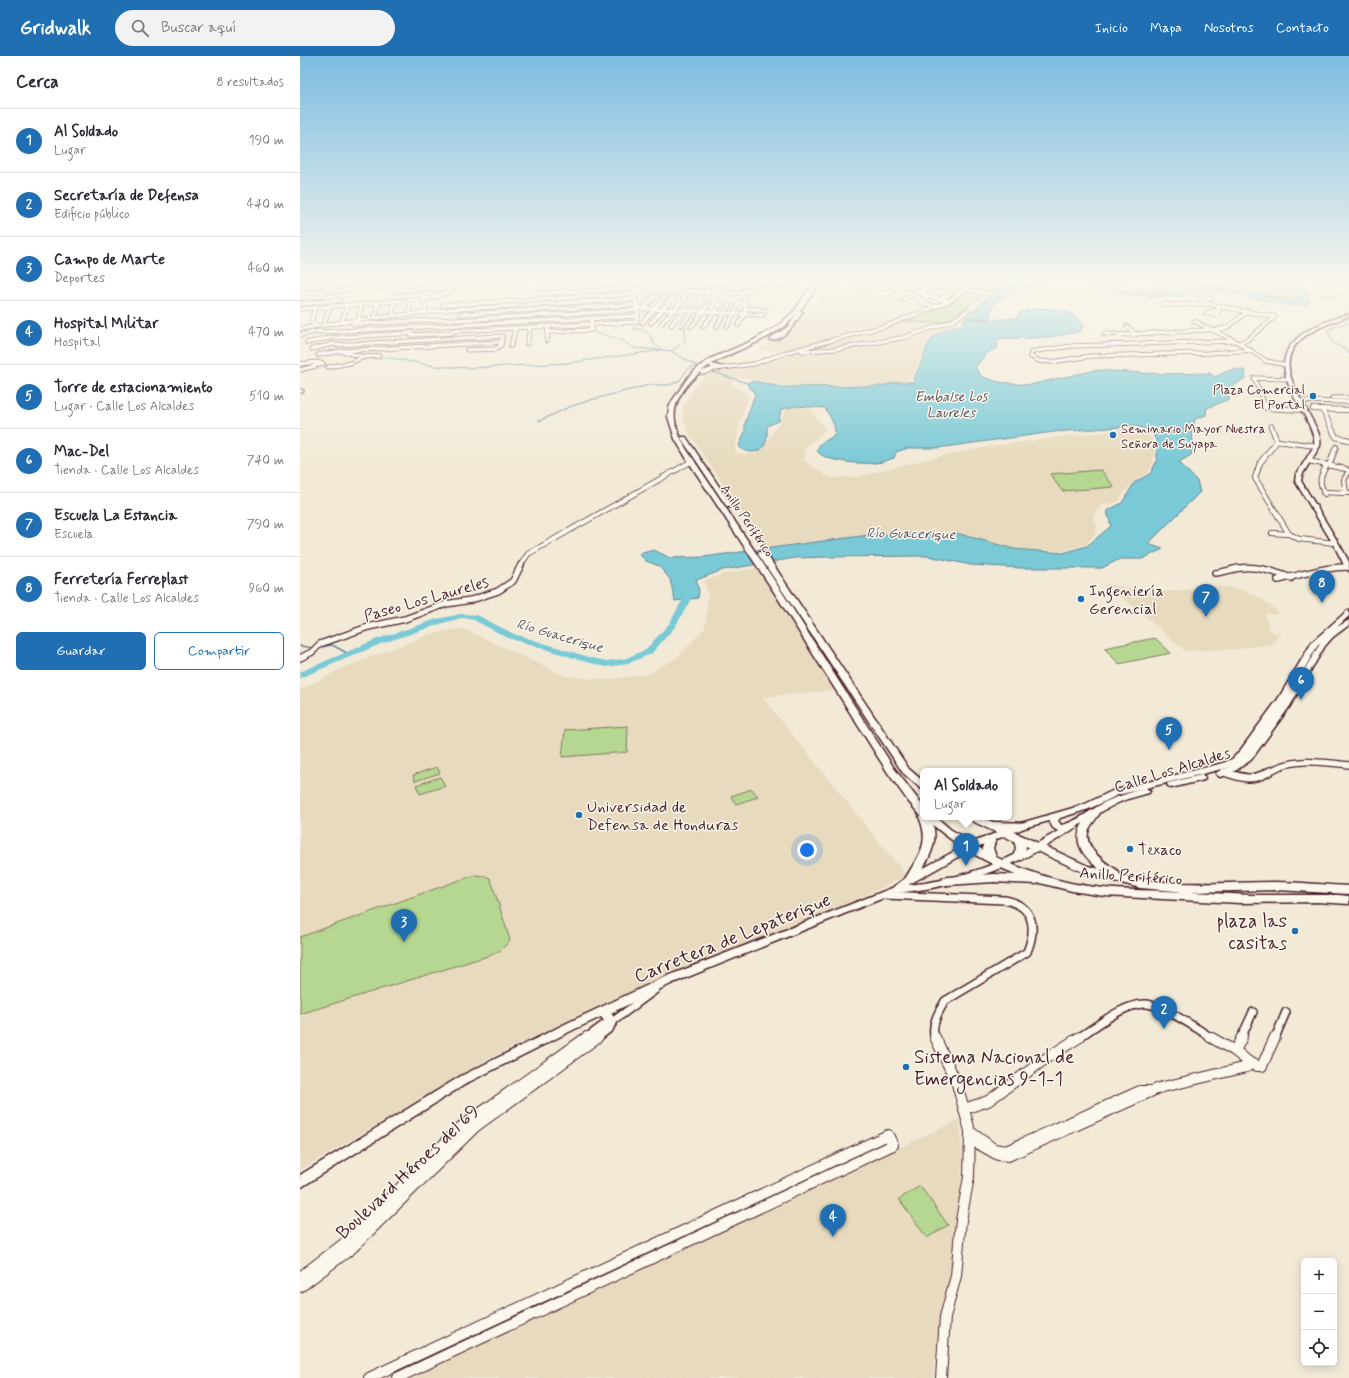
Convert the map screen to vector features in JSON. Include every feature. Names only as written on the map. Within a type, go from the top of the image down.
[{"type":"highway","points":[[756,341],[762,341],[762,344]]},
{"type":"highway","name":"Anillo Periférico","points":[[749,541],[680,430],[676,415],[677,407],[687,390],[702,373],[713,363],[756,341]]},
{"type":"highway","points":[[713,363],[720,365],[768,341]]},
{"type":"highway","name":"Anillo Periférico","points":[[713,363],[703,365],[690,376],[672,408],[670,415],[674,431],[692,462],[749,541],[906,771],[920,783]]},
{"type":"highway","name":"Anillo Periférico","points":[[773,576],[888,764],[920,808]]},
{"type":"highway","points":[[1095,813],[1084,829],[1083,836],[1085,845],[1093,857],[1106,869],[1126,881]]},
{"type":"highway","points":[[910,879],[920,865],[927,848],[929,832],[926,820]]},
{"type":"highway","name":"Anillo Periférico","points":[[931,820],[944,831],[969,847],[1004,864],[1045,880],[1096,891],[1244,899],[1349,900]]},
{"type":"highway","name":"Anillo Periférico","points":[[978,820],[1085,869],[1140,884],[1189,888],[1277,886],[1349,890]]},
{"type":"highway","points":[[980,820],[1004,826],[1024,825]]},
{"type":"highway","points":[[1018,838],[1022,845],[1018,857]]},
{"type":"highway","points":[[991,839],[987,845],[987,851],[991,858]]},
{"type":"highway","points":[[947,881],[994,878],[1045,880]]},
{"type":"main road","points":[[1297,341],[1290,348],[1286,365],[1289,379],[1317,437],[1317,446],[1298,477],[1300,483],[1337,545],[1339,555],[1348,567]]},
{"type":"main road","points":[[1302,472],[1302,481],[1349,559]]},
{"type":"main road","points":[[1344,553],[1349,574]]},
{"type":"main road","points":[[1316,644],[1316,641],[1349,608]]},
{"type":"main road","name":"Calle Los Alcaldes","points":[[1006,833],[1024,825],[1056,817],[1086,807],[1115,793],[1218,769],[1235,760],[1242,754],[1282,700],[1316,644],[1349,612]]},
{"type":"main road","name":"Calle Los Alcaldes","points":[[1037,847],[1122,798],[1224,772],[1241,764],[1248,758],[1286,706],[1329,636],[1349,618]]},
{"type":"main road","points":[[1329,636],[1349,622]]},
{"type":"main road","points":[[1056,817],[1053,820],[1056,826],[1060,828],[1073,827]]},
{"type":"main road","name":"Carretera de Lepaterique","points":[[300,1182],[438,1096],[567,1032],[584,1020],[669,980],[895,890],[910,879],[969,847],[1006,833]]},
{"type":"main road","name":"Carretera de Lepaterique","points":[[895,890],[912,889],[947,881],[1004,864],[1037,847]]},
{"type":"main road","points":[[603,1012],[612,1022]]},
{"type":"street","points":[[307,343],[317,341]]},
{"type":"street","points":[[332,341],[342,352],[364,356],[379,356]]},
{"type":"street","points":[[407,346],[408,341]]},
{"type":"street","points":[[312,349],[335,344],[414,341]]},
{"type":"street","points":[[511,346],[512,341]]},
{"type":"street","points":[[702,373],[720,365],[727,368],[754,364],[788,352],[830,341]]},
{"type":"street","points":[[788,352],[836,350],[887,341]]},
{"type":"street","points":[[1141,341],[1144,344]]},
{"type":"street","points":[[1251,350],[1091,356],[1051,362],[1033,359],[1030,356],[1031,353],[1072,346],[1234,341],[1251,350],[1266,361],[1286,365]]},
{"type":"street","points":[[1239,343],[1245,341]]},
{"type":"street","points":[[318,356],[358,349],[501,342],[500,346],[496,349],[466,350]]},
{"type":"street","points":[[352,354],[358,349],[361,343]]},
{"type":"street","points":[[328,366],[350,363],[364,356]]},
{"type":"street","points":[[300,370],[321,366],[323,364],[318,362],[301,361]]},
{"type":"street","points":[[1289,379],[1254,378],[1266,408],[1304,410]]},
{"type":"street","points":[[1332,398],[1349,398]]},
{"type":"street","points":[[1300,402],[1347,403],[1349,409],[1313,409]]},
{"type":"street","points":[[1322,409],[1336,436],[1349,440]]},
{"type":"street","points":[[1271,426],[1277,441]]},
{"type":"street","points":[[1277,441],[1317,446]]},
{"type":"street","points":[[1277,441],[1259,466],[1256,472],[1256,478],[1289,534]]},
{"type":"street","points":[[1309,460],[1329,464],[1348,469],[1344,480],[1347,493],[1324,493],[1320,485],[1320,478],[1329,464],[1336,447]]},
{"type":"street","name":"Paseo Los Laureles","points":[[300,658],[312,652],[320,644],[368,627],[405,619],[446,604],[471,600],[498,591],[513,581],[528,554],[692,462]]},
{"type":"street","points":[[1272,533],[1289,534],[1300,539],[1337,545]]},
{"type":"street","points":[[1278,580],[1291,578],[1330,567],[1348,567]]},
{"type":"street","points":[[1215,573],[1238,568],[1248,568],[1271,571],[1291,578]]},
{"type":"street","points":[[1224,772],[1241,778],[1258,778],[1274,769],[1297,763],[1314,761],[1349,765]]},
{"type":"street","points":[[883,895],[1005,900],[1015,902],[1025,908],[1029,914],[1032,942],[1027,952],[988,976],[951,996],[945,1001],[936,1014],[933,1033],[957,1084],[970,1130],[975,1142],[998,1155],[1008,1156],[1146,1096],[1159,1088],[1247,1067],[1250,1063]]},
{"type":"street","name":"Boulevard Héroes del 69","points":[[300,1277],[346,1242],[461,1127],[605,1024],[612,1022],[669,980]]},
{"type":"street","points":[[964,1109],[988,1101],[1077,1038],[1132,1006],[1146,1004],[1159,1007],[1236,1051],[1250,1063],[1257,1066],[1262,1066],[1286,1012]]},
{"type":"street","points":[[1236,1051],[1253,1012]]},
{"type":"street","name":"Boulevard Héroes del 69","points":[[300,1288],[351,1249],[475,1127],[610,1028],[612,1022]]},
{"type":"street","points":[[941,1378],[945,1317],[956,1276],[961,1220],[969,1177],[970,1130]]},
{"type":"street","points":[[369,1378],[888,1135],[893,1145],[397,1378]]},
{"type":"shaded area","points":[[774,341],[827,341],[784,352],[759,349]]},
{"type":"shaded area","points":[[833,341],[881,341],[839,349],[799,350]]},
{"type":"shaded area","name":"Seminario Mayor Nuestra Señora de Suyapa","points":[[894,341],[928,341],[924,348],[918,368],[908,380],[879,385],[787,385],[740,377],[735,378],[731,381],[732,385],[749,395],[739,425],[735,448],[736,453],[753,454],[763,448],[784,415],[784,409],[797,407],[811,409],[825,429],[818,437],[806,446],[804,461],[830,478],[856,477],[933,458],[991,446],[1134,428],[1147,433],[1153,441],[1155,449],[1152,466],[1148,473],[1132,483],[1117,502],[1103,505],[1096,511],[1093,517],[1097,525],[1095,534],[1086,545],[1062,551],[1015,549],[957,533],[868,535],[766,548],[689,433],[683,418],[683,407],[695,386],[707,374],[713,371],[753,367],[791,354],[838,351]]},
{"type":"shaded area","name":"Universidad de Defensa de Honduras","points":[[756,568],[835,690],[762,697],[906,875],[892,883],[798,926],[593,1009],[486,1060],[300,1170],[300,690],[343,668],[428,635],[464,629],[565,676],[605,680],[648,674],[678,657],[705,628],[708,596],[704,581],[722,575]]},
{"type":"shaded area","points":[[1104,583],[1137,591],[1155,593],[1219,586],[1240,589],[1259,597],[1277,611],[1277,615],[1265,613],[1269,631],[1280,634],[1272,644],[1237,649],[1185,651]]},
{"type":"shaded area","points":[[960,1119],[962,1156],[961,1196],[951,1277],[940,1318],[933,1378],[411,1378]]},
{"type":"green space","points":[[1101,470],[1114,487],[1062,491],[1050,474]]},
{"type":"green space","points":[[1155,638],[1171,653],[1119,664],[1104,648]]},
{"type":"green space","points":[[628,726],[627,752],[562,757],[565,730]]},
{"type":"green space","points":[[437,767],[440,773],[415,781],[413,775]]},
{"type":"green space","points":[[440,777],[445,786],[420,794],[416,785]]},
{"type":"green space","points":[[752,789],[758,797],[736,804],[731,796]]},
{"type":"green space","points":[[474,875],[490,878],[493,886],[510,940],[501,950],[491,955],[300,1014],[300,937]]},
{"type":"green space","points":[[920,1186],[948,1225],[927,1238],[899,1199]]},
{"type":"water","name":"Embalse Los Laureles","points":[[931,341],[998,341],[996,343],[998,347],[987,353],[975,367],[982,377],[999,382],[1029,385],[1096,370],[1160,374],[1210,373],[1214,377],[1233,370],[1246,371],[1245,378],[1229,389],[1229,399],[1207,408],[1206,415],[1195,419],[1192,432],[1193,444],[1191,455],[1179,462],[1197,481],[1200,492],[1148,544],[1163,549],[1142,559],[1120,559],[1102,568],[1021,568],[971,565],[928,556],[795,558],[723,570],[696,580],[699,591],[698,598],[675,601],[670,579],[659,566],[646,561],[639,554],[654,550],[670,558],[703,557],[869,535],[956,533],[1014,549],[1063,553],[1087,546],[1111,526],[1107,511],[1122,503],[1134,483],[1151,473],[1157,460],[1157,442],[1151,431],[1136,426],[1054,432],[937,448],[908,448],[896,452],[894,458],[884,462],[857,463],[838,461],[822,455],[817,451],[820,444],[835,435],[835,428],[832,421],[825,408],[797,406],[781,409],[779,421],[767,426],[766,441],[762,449],[755,452],[748,452],[741,449],[739,446],[745,432],[745,423],[755,394],[747,383],[753,381],[783,387],[881,386],[896,382],[915,382],[913,379],[919,369]]},
{"type":"waterway","points":[[622,341],[634,348],[660,350]]},
{"type":"waterway","points":[[386,357],[434,366],[469,368],[568,363],[663,350],[654,344],[653,341]]},
{"type":"waterway","points":[[671,351],[685,341]]},
{"type":"waterway","points":[[1332,341],[1334,344],[1347,350],[1349,353]]},
{"type":"waterway","points":[[664,350],[671,351]]},
{"type":"waterway","points":[[671,351],[699,367]]},
{"type":"waterway","points":[[539,421],[569,407],[594,399],[649,385],[669,385],[679,381],[687,370],[695,365]]},
{"type":"waterway","points":[[710,371],[747,383]]},
{"type":"waterway","name":"Río Guacerique","points":[[300,675],[380,641],[440,621],[461,616],[474,617],[511,636],[590,660],[607,664],[626,661],[648,652],[672,625],[687,599],[685,588]]},
{"type":"waterway","points":[[320,647],[332,645],[349,654]]},
{"type":"waterway","points":[[300,646],[314,648]]},
{"type":"place","name":"Plaza Comercial El Portal","points":[[1313,396]]},
{"type":"place","name":"Seminario Mayor Nuestra Señora de Suyapa","points":[[1113,435]]},
{"type":"place","name":"Ingeniería Gerencial","points":[[1081,599]]},
{"type":"place","name":"Ferretería Ferreplast","points":[[1322,603]]},
{"type":"place","name":"Escuela La Estancia","points":[[1206,617]]},
{"type":"place","name":"Mac-Del","points":[[1301,700]]},
{"type":"place","name":"Torre de estacionamiento","points":[[1169,750]]},
{"type":"place","name":"Universidad de Defensa de Honduras","points":[[579,815]]},
{"type":"place","name":"Texaco","points":[[1130,849]]},
{"type":"place","name":"Al Soldado","points":[[966,866]]},
{"type":"place","name":"plaza las casitas","points":[[1295,931]]},
{"type":"place","name":"Campo de Marte","points":[[404,942]]},
{"type":"place","name":"Secretaría de Defensa","points":[[1164,1029]]},
{"type":"place","name":"Sistema Nacional de Emergencias 9-1-1","points":[[906,1067]]},
{"type":"place","name":"Hospital Militar","points":[[833,1237]]}]
